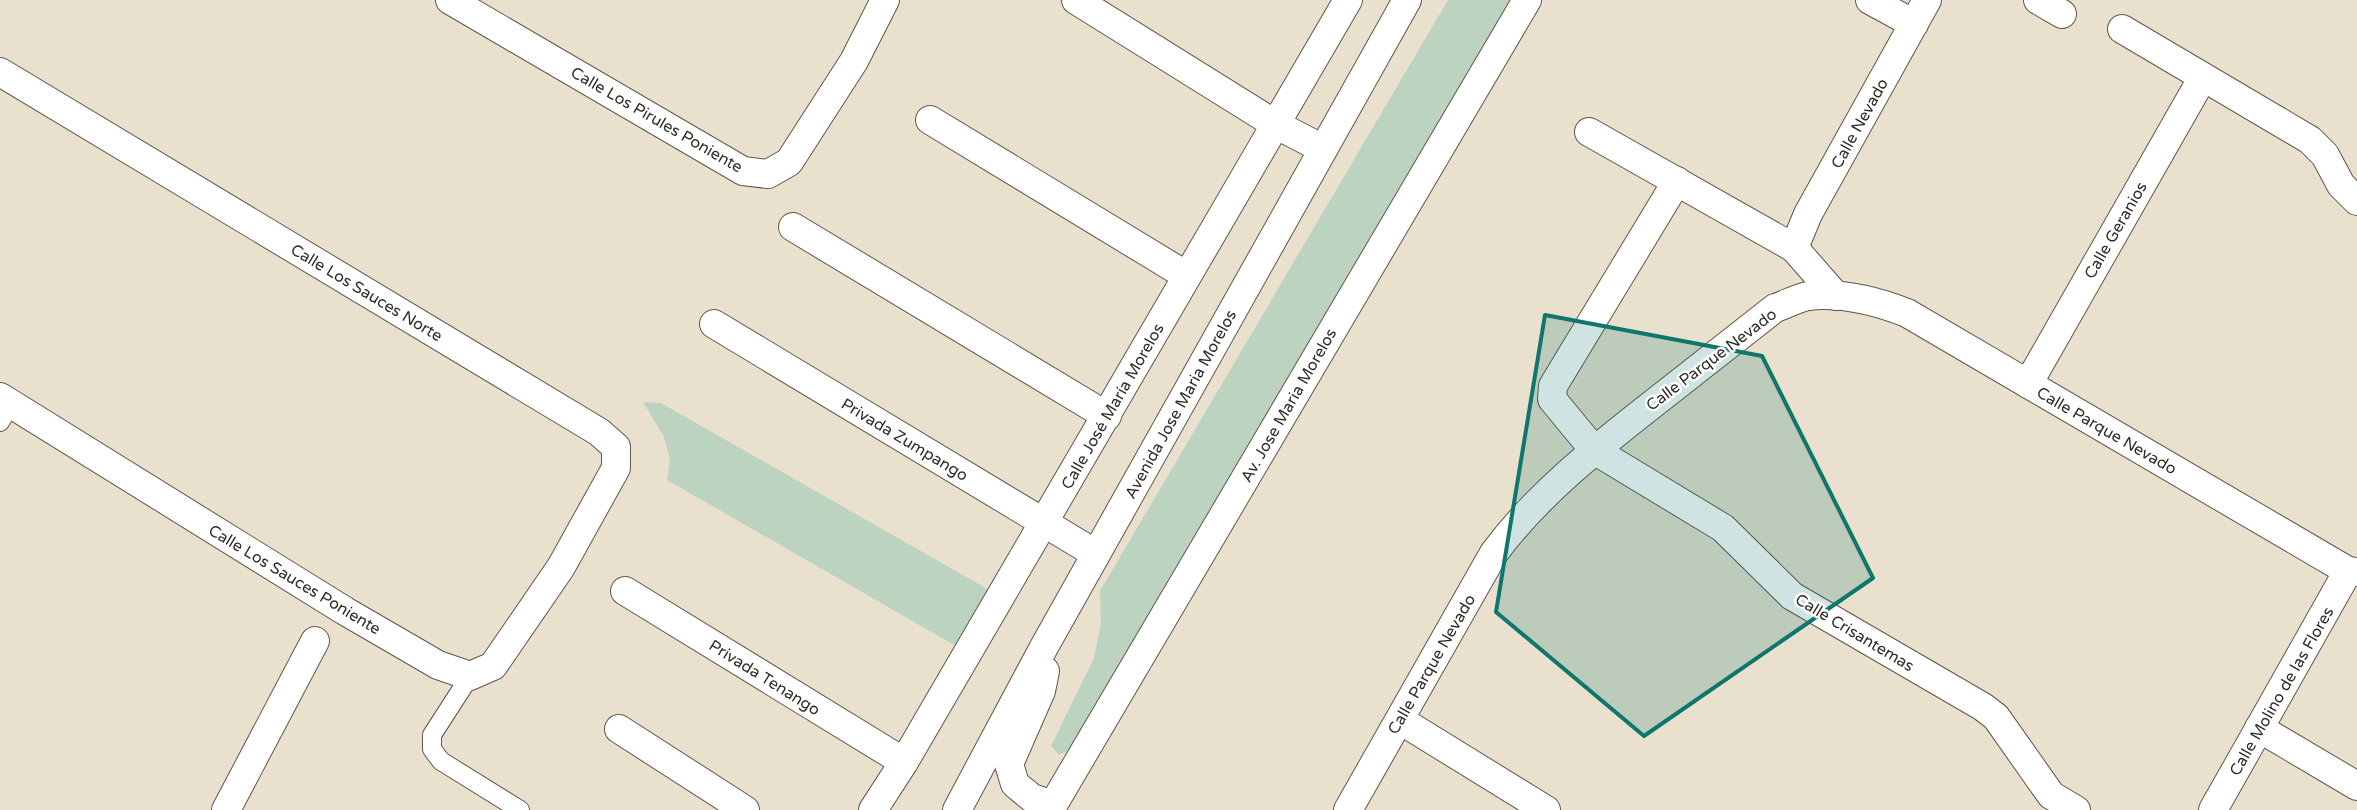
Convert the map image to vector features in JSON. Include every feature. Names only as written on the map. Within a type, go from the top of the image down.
[{"type":"street","name":"Calle Los Pirules Poniente","points":[[450,0],[743,171],[768,174],[789,162],[854,61],[885,0]]},
{"type":"street","points":[[1076,0],[1275,124],[1323,150]]},
{"type":"street","name":"Calle José María Morelos","points":[[873,810],[904,762],[1107,416],[1348,0]]},
{"type":"street","name":"Avenida Jose Maria Morelos","points":[[957,810],[1044,647],[1407,0]]},
{"type":"street","name":"Av. Jose Maria Morelos","points":[[1051,807],[1527,0]]},
{"type":"street","points":[[1870,0],[1914,24]]},
{"type":"street","name":"Calle Nevado","points":[[1794,248],[1808,214],[1928,0]]},
{"type":"street","points":[[2038,0],[2062,14]]},
{"type":"street","points":[[2122,29],[2310,140],[2325,155],[2341,185],[2357,201]]},
{"type":"street","name":"Calle Los Sauces Norte","points":[[0,72],[599,432],[616,446],[616,468],[561,567],[493,666],[470,676]]},
{"type":"street","name":"Calle Geranios","points":[[2028,384],[2203,77]]},
{"type":"street","points":[[930,120],[1187,276]]},
{"type":"street","points":[[1589,132],[1794,248],[1836,296]]},
{"type":"street","name":"Calle Crisantemas","points":[[1678,181],[1553,386],[1552,398],[1594,450],[1723,528],[1792,596],[1983,707],[1996,717],[2051,795],[2076,810]]},
{"type":"street","points":[[792,227],[1107,416]]},
{"type":"street","name":"Calle Parque Nevado","points":[[1348,810],[1494,553],[1514,526],[1551,487],[1594,450],[1775,308],[1807,296],[1836,296],[1876,301],[1907,313],[2353,572]]},
{"type":"street","name":"Privada Zumpango","points":[[714,324],[1096,554]]},
{"type":"street","name":"Calle Los Sauces Poniente","points":[[4,408],[438,665],[470,676]]},
{"type":"street","name":"Calle Molino de las Flores","points":[[2213,810],[2259,728],[2353,572]]},
{"type":"street","name":"Privada Tenango","points":[[625,592],[904,762]]},
{"type":"street","points":[[226,810],[315,641]]},
{"type":"street","points":[[1044,647],[1045,673],[1041,691],[1009,764],[1015,784],[1032,798],[1051,807]]},
{"type":"street","points":[[1400,720],[1546,810]]},
{"type":"street","points":[[2259,728],[2357,786]]},
{"type":"street","points":[[619,729],[746,810]]},
{"type":"lane","points":[[470,676],[432,735],[432,749],[441,761],[520,810]]},
{"type":"highlighted area","points":[[1545,315],[1762,356],[1873,578],[1644,736],[1496,612]]},
{"type":"green space","points":[[1448,0],[1510,0],[1071,749],[1059,755],[1051,746],[1094,658],[1101,623],[1100,591]]},
{"type":"green space","points":[[643,402],[661,403],[989,590],[956,646],[667,480],[670,460],[664,437]]}]
